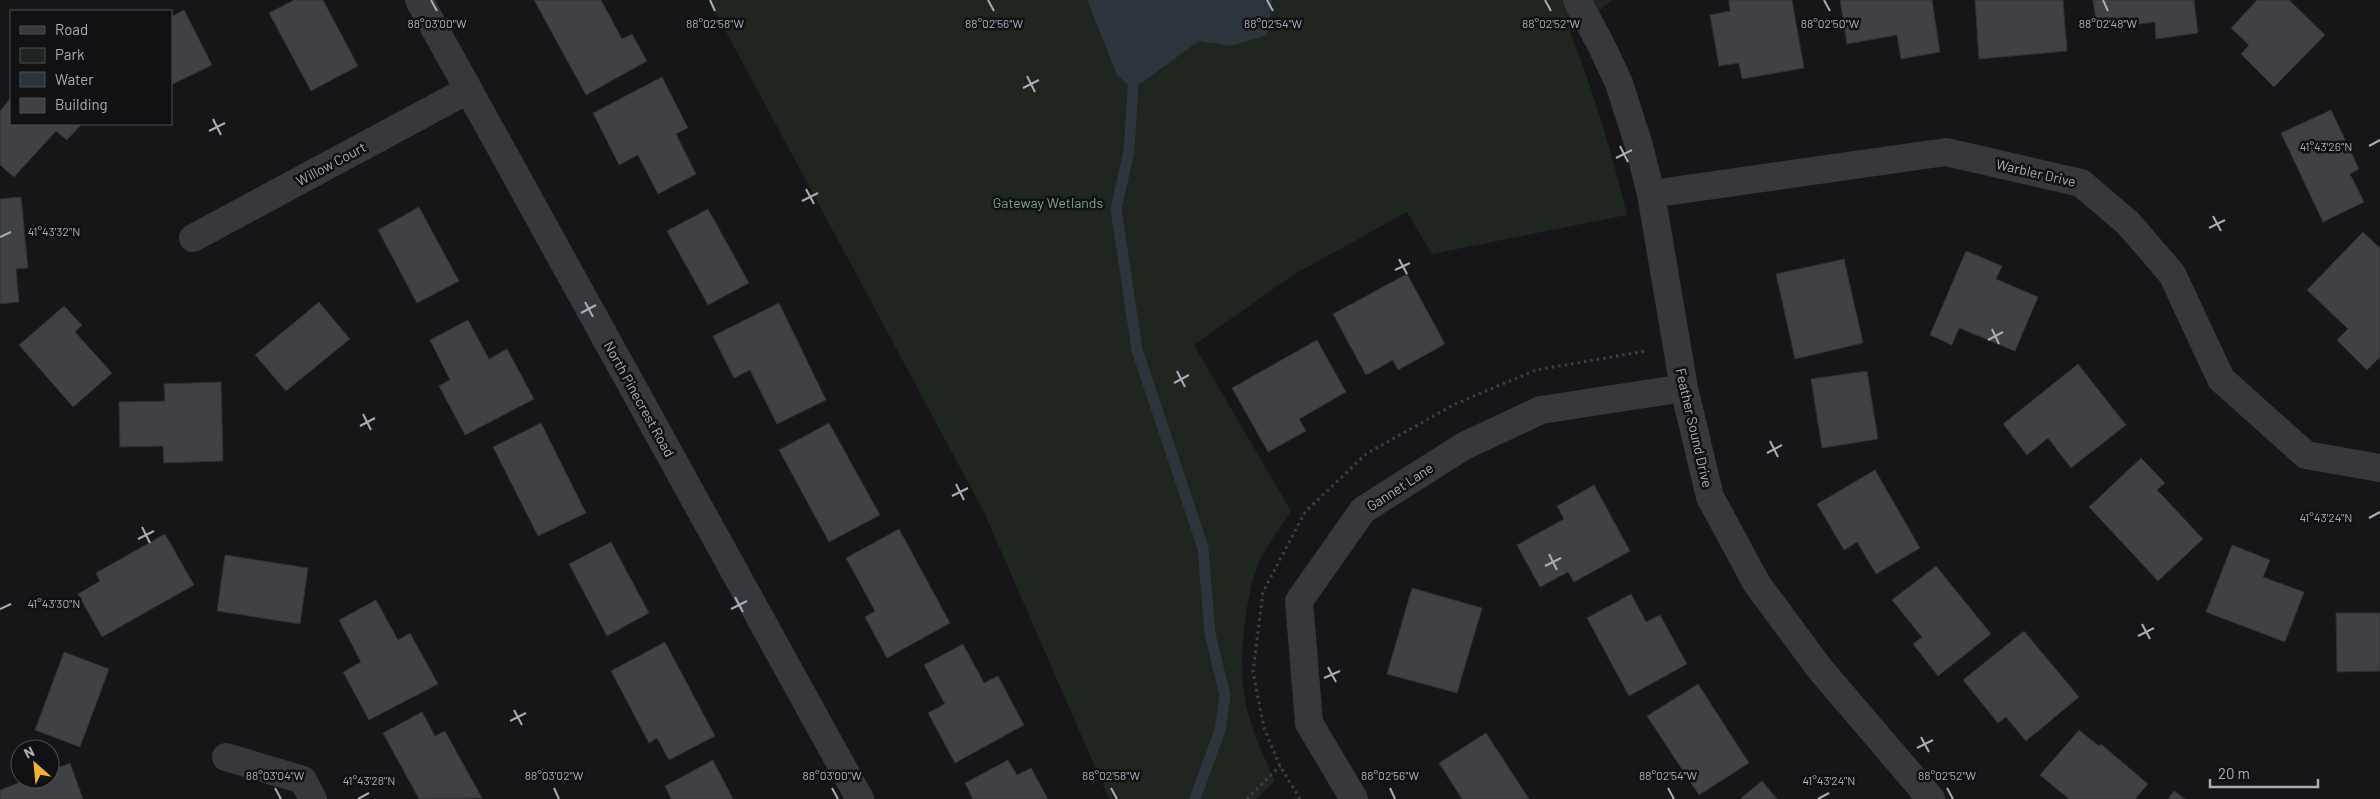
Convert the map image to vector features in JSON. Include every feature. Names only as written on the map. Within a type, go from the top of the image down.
[{"type":"street","name":"North Pinecrest Road","points":[[418,0],[860,799]]},
{"type":"street","name":"Feather Sound Drive","points":[[1577,0],[1618,82],[1639,146],[1651,194],[1684,388],[1710,497],[1757,584],[1820,669],[1931,799]]},
{"type":"street","name":"Willow Court","points":[[193,238],[468,90]]},
{"type":"street","name":"Warbler Drive","points":[[1651,194],[1946,152],[2081,183],[2128,223],[2172,274],[2221,379],[2306,454],[2380,468]]},
{"type":"street","name":"Gannet Lane","points":[[1354,799],[1309,723],[1299,601],[1363,510],[1464,446],[1541,410],[1684,388]]},
{"type":"street","points":[[226,758],[303,780],[313,799]]},
{"type":"path","points":[[1247,799],[1280,766]]},
{"type":"green space","name":"Gateway Wetlands","points":[[709,0],[1613,0],[1570,32],[1602,123],[1627,215],[1432,254],[1407,212],[1293,275],[1194,345],[1291,511],[1265,550],[1256,570],[1244,626],[1242,666],[1247,710],[1275,781],[1256,799],[1109,799],[984,512]]},
{"type":"water","points":[[1087,0],[1272,0],[1267,35],[1231,46],[1199,41],[1133,89],[1117,75]]},
{"type":"building","points":[[294,0],[323,0],[358,66],[311,91],[269,13]]},
{"type":"building","points":[[534,0],[601,0],[622,39],[632,34],[647,61],[586,95]]},
{"type":"building","points":[[1729,0],[1792,0],[1804,68],[1742,79],[1739,63],[1719,66],[1710,15],[1730,11]]},
{"type":"building","points":[[1840,0],[1932,0],[1940,52],[1901,59],[1897,35],[1847,44]]},
{"type":"building","points":[[1975,0],[2063,0],[2067,51],[1979,59]]},
{"type":"building","points":[[2093,0],[2194,0],[2198,33],[2156,39],[2155,22],[2097,29]]},
{"type":"building","points":[[2257,0],[2289,0],[2325,35],[2274,87],[2241,54],[2249,45],[2231,28]]},
{"type":"building","points":[[184,10],[212,65],[172,85],[172,16]]},
{"type":"building","points":[[662,77],[688,128],[676,134],[696,174],[658,194],[638,155],[619,165],[593,113]]},
{"type":"building","points":[[10,99],[10,125],[81,125],[67,140],[56,131],[14,177],[0,165],[0,111]]},
{"type":"building","points":[[2331,110],[2359,169],[2350,174],[2364,202],[2323,222],[2281,133]]},
{"type":"building","points":[[21,197],[28,268],[16,269],[19,302],[0,304],[0,199]]},
{"type":"building","points":[[419,207],[459,281],[417,303],[378,230]]},
{"type":"building","points":[[708,209],[749,283],[708,305],[667,231]]},
{"type":"building","points":[[2363,232],[2380,248],[2380,357],[2367,370],[2337,340],[2348,329],[2307,290]]},
{"type":"building","points":[[1966,251],[2002,266],[1996,279],[2038,297],[2015,351],[1959,328],[1952,345],[1930,335]]},
{"type":"building","points":[[1844,259],[1863,343],[1795,359],[1776,274]]},
{"type":"building","points":[[1407,274],[1445,344],[1398,370],[1393,360],[1366,375],[1333,314]]},
{"type":"building","points":[[319,302],[350,339],[286,391],[255,355]]},
{"type":"building","points":[[779,303],[826,400],[777,424],[750,370],[734,378],[713,336]]},
{"type":"building","points":[[64,306],[82,325],[75,332],[112,373],[73,407],[19,345]]},
{"type":"building","points":[[468,320],[489,359],[507,349],[534,399],[465,435],[439,386],[450,380],[430,340]]},
{"type":"building","points":[[1317,340],[1346,392],[1299,419],[1306,431],[1268,452],[1232,388]]},
{"type":"building","points":[[2078,364],[2126,425],[2071,468],[2048,438],[2027,455],[2003,424]]},
{"type":"building","points":[[1867,371],[1878,439],[1822,448],[1811,379]]},
{"type":"building","points":[[221,382],[223,461],[164,463],[163,446],[120,447],[119,402],[165,401],[164,384]]},
{"type":"building","points":[[541,423],[586,513],[538,536],[493,447]]},
{"type":"building","points":[[829,423],[880,515],[829,542],[779,450]]},
{"type":"building","points":[[2141,458],[2165,483],[2157,490],[2203,539],[2158,581],[2089,507]]},
{"type":"building","points":[[1875,470],[1920,548],[1876,574],[1857,542],[1844,550],[1817,504]]},
{"type":"building","points":[[1594,485],[1630,551],[1574,582],[1568,572],[1540,587],[1517,545],[1564,519],[1557,506]]},
{"type":"building","points":[[899,529],[950,623],[887,658],[865,617],[875,611],[846,558]]},
{"type":"building","points":[[165,534],[194,585],[102,637],[78,594],[100,581],[96,573]]},
{"type":"building","points":[[611,542],[649,613],[607,636],[569,564]]},
{"type":"building","points":[[2232,545],[2270,560],[2263,577],[2304,592],[2285,642],[2206,612]]},
{"type":"building","points":[[225,555],[308,568],[300,624],[217,611]]},
{"type":"building","points":[[1936,566],[1991,634],[1938,676],[1913,644],[1922,637],[1892,600]]},
{"type":"building","points":[[1412,588],[1482,608],[1457,693],[1387,674]]},
{"type":"building","points":[[1631,594],[1646,622],[1660,615],[1687,664],[1629,696],[1587,618]]},
{"type":"building","points":[[376,600],[398,640],[410,633],[438,684],[369,720],[343,672],[361,662],[339,620]]},
{"type":"building","points":[[2336,613],[2380,613],[2380,671],[2337,672]]},
{"type":"building","points":[[2024,631],[2079,697],[2026,741],[2006,717],[1998,723],[1963,680]]},
{"type":"building","points":[[665,642],[715,736],[669,760],[657,738],[649,743],[611,671]]},
{"type":"building","points":[[963,644],[984,683],[998,676],[1024,725],[955,763],[928,713],[945,704],[924,665]]},
{"type":"building","points":[[64,652],[109,669],[80,747],[35,730]]},
{"type":"building","points":[[1698,684],[1749,763],[1699,795],[1647,716]]},
{"type":"building","points":[[422,712],[435,736],[445,731],[482,798],[419,799],[383,733]]},
{"type":"building","points":[[2079,730],[2099,746],[2101,744],[2148,784],[2135,799],[2069,799],[2040,775]]},
{"type":"building","points":[[1486,733],[1529,799],[1462,799],[1439,763]]},
{"type":"building","points":[[713,760],[733,799],[671,799],[665,786]]},
{"type":"building","points":[[1008,760],[1017,775],[1031,768],[1048,799],[973,799],[965,783]]},
{"type":"building","points":[[70,763],[83,799],[0,799],[0,790],[10,786],[10,789],[60,789],[60,767]]},
{"type":"building","points":[[1762,781],[1777,799],[1740,799]]},
{"type":"building","points":[[2174,791],[2185,799],[2168,799]]},
{"type":"waterway","points":[[1133,89],[1129,151],[1116,209],[1137,350],[1203,548],[1210,634],[1225,695],[1220,730],[1195,799]]}]
